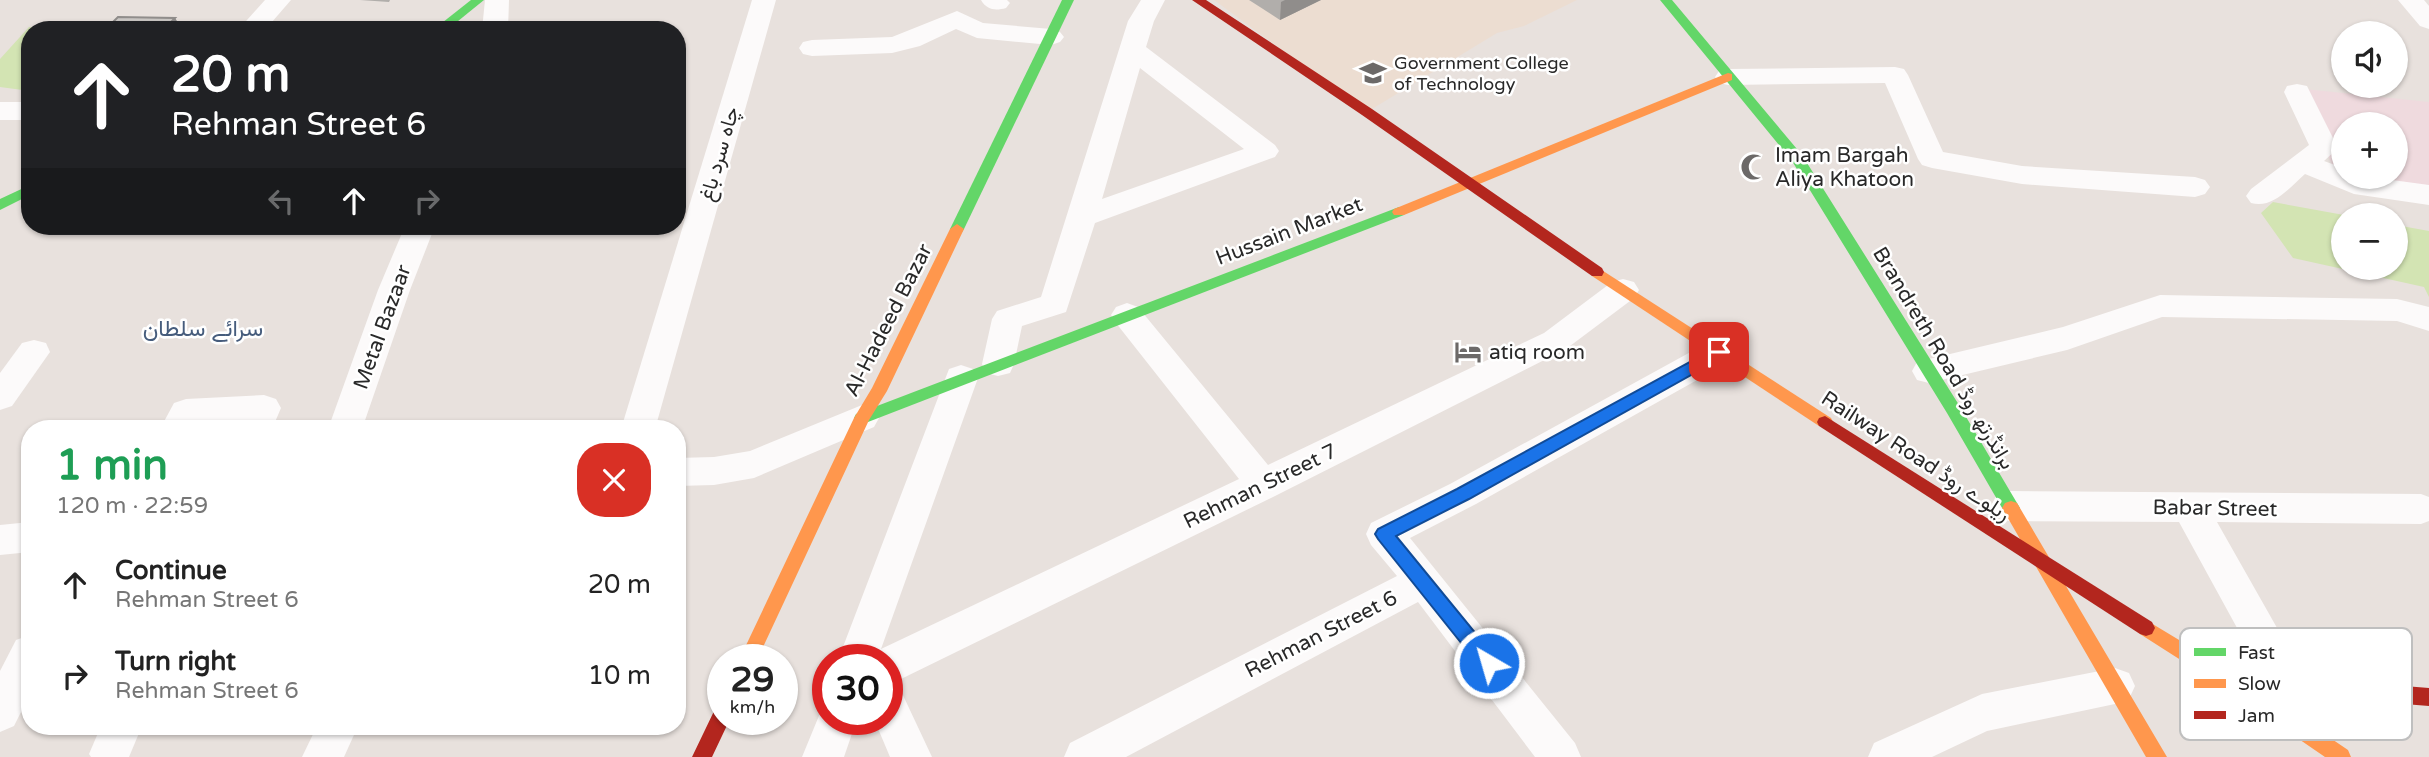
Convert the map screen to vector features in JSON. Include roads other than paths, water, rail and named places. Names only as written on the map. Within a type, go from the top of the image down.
[{"type":"main road","points":[[451,21],[478,0]]},
{"type":"main road","name":"Al-Hadeed Bazar","points":[[756,644],[862,418],[879,391],[1068,0]]},
{"type":"main road","name":"Railway Road ریلوے روڈ","points":[[1198,0],[1472,184],[1623,290],[2044,565],[2180,650]]},
{"type":"main road","name":"Brandreth Road برانڈرتھ روڈ","points":[[1666,0],[1797,158],[1929,371],[2157,757]]},
{"type":"main road","name":"Hussain Market","points":[[862,418],[1472,184],[1728,76]]},
{"type":"main road","points":[[0,205],[21,194]]},
{"type":"main road","points":[[702,757],[712,735]]},
{"type":"main road","name":"Railway Road ریلوے روڈ","points":[[2316,740],[2341,757]]},
{"type":"street","points":[[259,21],[279,0]]},
{"type":"street","points":[[496,21],[497,0]]},
{"type":"street","name":"چاہ سرد باغ","points":[[641,420],[764,0]]},
{"type":"street","points":[[998,364],[1008,319],[1055,304],[1141,21],[1153,0]]},
{"type":"street","points":[[2410,0],[2429,21]]},
{"type":"street","points":[[812,48],[892,45],[911,40],[957,19],[977,30],[1051,37]]},
{"type":"street","points":[[1081,217],[1265,150],[1132,49]]},
{"type":"street","points":[[1728,76],[1895,75],[1932,159],[2022,175],[2195,187]]},
{"type":"street","points":[[2261,196],[2302,162],[2324,148],[2297,92]]},
{"type":"street","points":[[0,111],[21,111]]},
{"type":"street","points":[[2302,162],[2354,184],[2429,195]]},
{"type":"street","name":"Metal Bazaar","points":[[348,420],[416,235]]},
{"type":"street","name":"Rehman Street 7","points":[[903,644],[1264,485],[1555,341],[1623,290]]},
{"type":"street","points":[[1929,371],[2067,338],[2160,306],[2397,310],[2429,319]]},
{"type":"street","points":[[1127,315],[1264,485]]},
{"type":"street","points":[[0,397],[34,352]]},
{"type":"street","name":"Rehman Street 6","points":[[1085,757],[1127,747],[1424,581],[1384,534],[1463,494],[1719,352]]},
{"type":"street","points":[[874,644],[961,378]]},
{"type":"street","points":[[182,420],[186,412],[264,408],[259,420]]},
{"type":"street","points":[[686,472],[714,471],[754,464],[862,418]]},
{"type":"street","name":"Babar Street","points":[[2009,506],[2421,509]]},
{"type":"street","points":[[2189,507],[2257,628]]},
{"type":"street","points":[[0,540],[21,538]]},
{"type":"street","points":[[1424,581],[1560,757]]},
{"type":"street","points":[[0,713],[21,670]]},
{"type":"street","points":[[1889,757],[1983,713],[2115,686]]},
{"type":"street","points":[[323,757],[334,735]]},
{"type":"street","points":[[823,757],[831,735]]},
{"type":"street","points":[[901,735],[911,757]]},
{"type":"place","name":"Government College of Technology","points":[[1373,73]]},
{"type":"place","name":"Imam Bargah Aliya Khatoon","points":[[1754,167]]},
{"type":"place","name":"atiq room","points":[[1468,352]]},
{"type":"district","name":"سرائے سلطان","points":[[203,328]]}]
